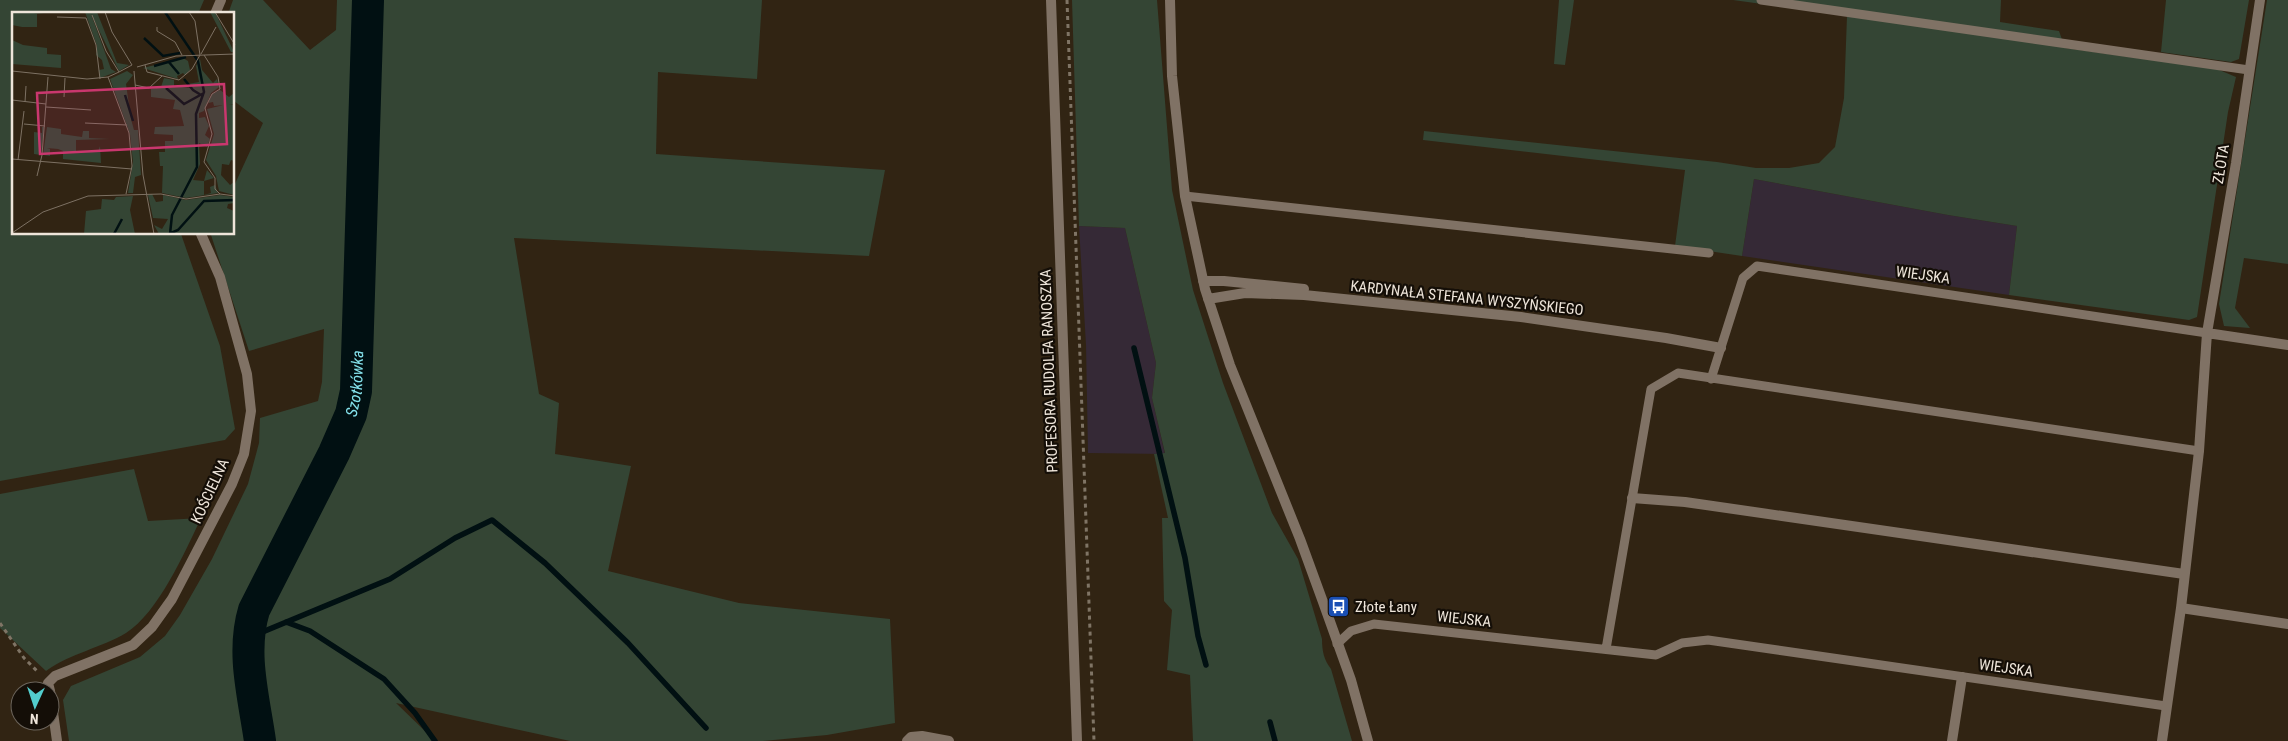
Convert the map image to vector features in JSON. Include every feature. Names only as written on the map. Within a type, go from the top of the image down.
[{"type":"street","points":[[216,12],[222,0]]},
{"type":"street","name":"PROFESORA RUDOLFA RANOSZKA","points":[[1051,0],[1077,741]]},
{"type":"street","points":[[1170,0],[1172,76],[1185,196],[1203,281],[1230,365],[1300,539],[1351,680],[1368,741]]},
{"type":"street","name":"ZŁOTA","points":[[2207,333],[2235,172],[2260,0]]},
{"type":"street","name":"KOŚCIELNA","points":[[53,681],[55,676],[133,645],[152,627],[172,599],[232,484],[244,454],[251,411],[247,374],[220,277],[201,235]]},
{"type":"street","points":[[1203,281],[1271,285],[1306,290],[1344,299]]},
{"type":"street","name":"KARDYNAŁA STEFANA WYSZYŃSKIEGO","points":[[1208,299],[1245,293],[1304,295],[1521,317],[1721,348]]},
{"type":"street","points":[[2162,741],[2181,608],[2199,451],[2207,333]]},
{"type":"street","name":"WIEJSKA","points":[[2207,333],[2288,345]]},
{"type":"street","points":[[1632,498],[1685,502],[2184,574]]},
{"type":"street","points":[[2181,608],[2288,624]]},
{"type":"street","points":[[1952,741],[1962,677]]},
{"type":"street","points":[[907,741],[910,737],[922,736],[949,741]]},
{"type":"lane","points":[[1761,0],[2250,70]]},
{"type":"lane","points":[[1185,196],[1709,253]]},
{"type":"lane","name":"WIEJSKA","points":[[1711,379],[1743,278],[1757,266],[2207,333]]},
{"type":"lane","points":[[1606,649],[1651,389],[1678,374],[2199,451]]},
{"type":"lane","name":"WIEJSKA","points":[[1337,644],[1351,630],[1374,624],[1656,655],[1682,643],[1708,640],[2166,706]]},
{"type":"path","points":[[1067,0],[1094,741]]},
{"type":"path","points":[[0,623],[24,658],[44,681]]},
{"type":"shaded area","points":[[1754,179],[2017,226],[2009,295],[1742,256]]},
{"type":"shaded area","points":[[1079,226],[1125,228],[1156,363],[1152,398],[1165,454],[1088,453],[1086,345]]},
{"type":"green space","points":[[0,0],[204,0],[199,12],[12,12],[12,235],[181,235],[220,346],[235,429],[225,440],[0,481]]},
{"type":"green space","points":[[233,0],[263,0],[310,50],[336,30],[337,0],[762,0],[757,79],[658,72],[656,154],[885,170],[869,256],[514,238],[539,394],[559,403],[555,454],[631,466],[608,571],[739,603],[890,619],[895,723],[827,735],[763,741],[570,741],[396,703],[433,741],[69,741],[63,700],[71,686],[140,657],[165,636],[180,615],[212,559],[248,484],[259,443],[260,418],[318,401],[322,382],[324,329],[249,351],[211,235],[235,235],[235,184],[263,123],[235,102],[235,12],[229,12]]},
{"type":"green space","points":[[1072,0],[1157,0],[1172,190],[1193,290],[1223,383],[1272,513],[1298,559],[1322,639],[1324,655],[1331,669],[1352,741],[1193,741],[1190,675],[1167,670],[1172,610],[1164,601],[1162,518],[1168,518],[1154,454],[1165,453],[1152,398],[1156,363],[1125,228],[1079,226]]},
{"type":"green space","points":[[1559,0],[1574,0],[1565,65],[1554,64]]},
{"type":"green space","points":[[1733,0],[2001,0],[2000,22],[2059,31],[2065,48],[2217,69],[2236,77],[2228,112],[2197,317],[2189,320],[2009,295],[2017,226],[1754,179],[1742,256],[1675,246],[1685,170],[1423,140],[1424,131],[1717,162],[1756,168],[1789,168],[1819,163],[1835,147],[1844,98],[1847,16]]},
{"type":"green space","points":[[2166,0],[2249,0],[2239,59],[2231,62],[2161,52]]},
{"type":"green space","points":[[2267,0],[2288,0],[2288,264],[2244,258],[2235,308],[2250,328],[2224,326],[2219,304]]},
{"type":"green space","points":[[134,469],[148,521],[201,518],[170,581],[160,597],[138,624],[126,633],[46,671],[0,628],[0,494]]},
{"type":"waterway","name":"Szotkówka","points":[[260,741],[249,659],[250,626],[254,610],[334,453],[351,414],[356,391],[368,0]]},
{"type":"waterway","points":[[1134,348],[1185,558],[1198,636],[1206,665]]},
{"type":"waterway","points":[[248,638],[390,579],[455,538],[492,520],[545,563],[628,643],[706,728]]},
{"type":"waterway","points":[[286,622],[310,631],[384,679],[415,713],[435,741]]},
{"type":"waterway","points":[[1270,722],[1275,741]]},
{"type":"place","name":"Złote Łany","points":[[1339,607]]}]
